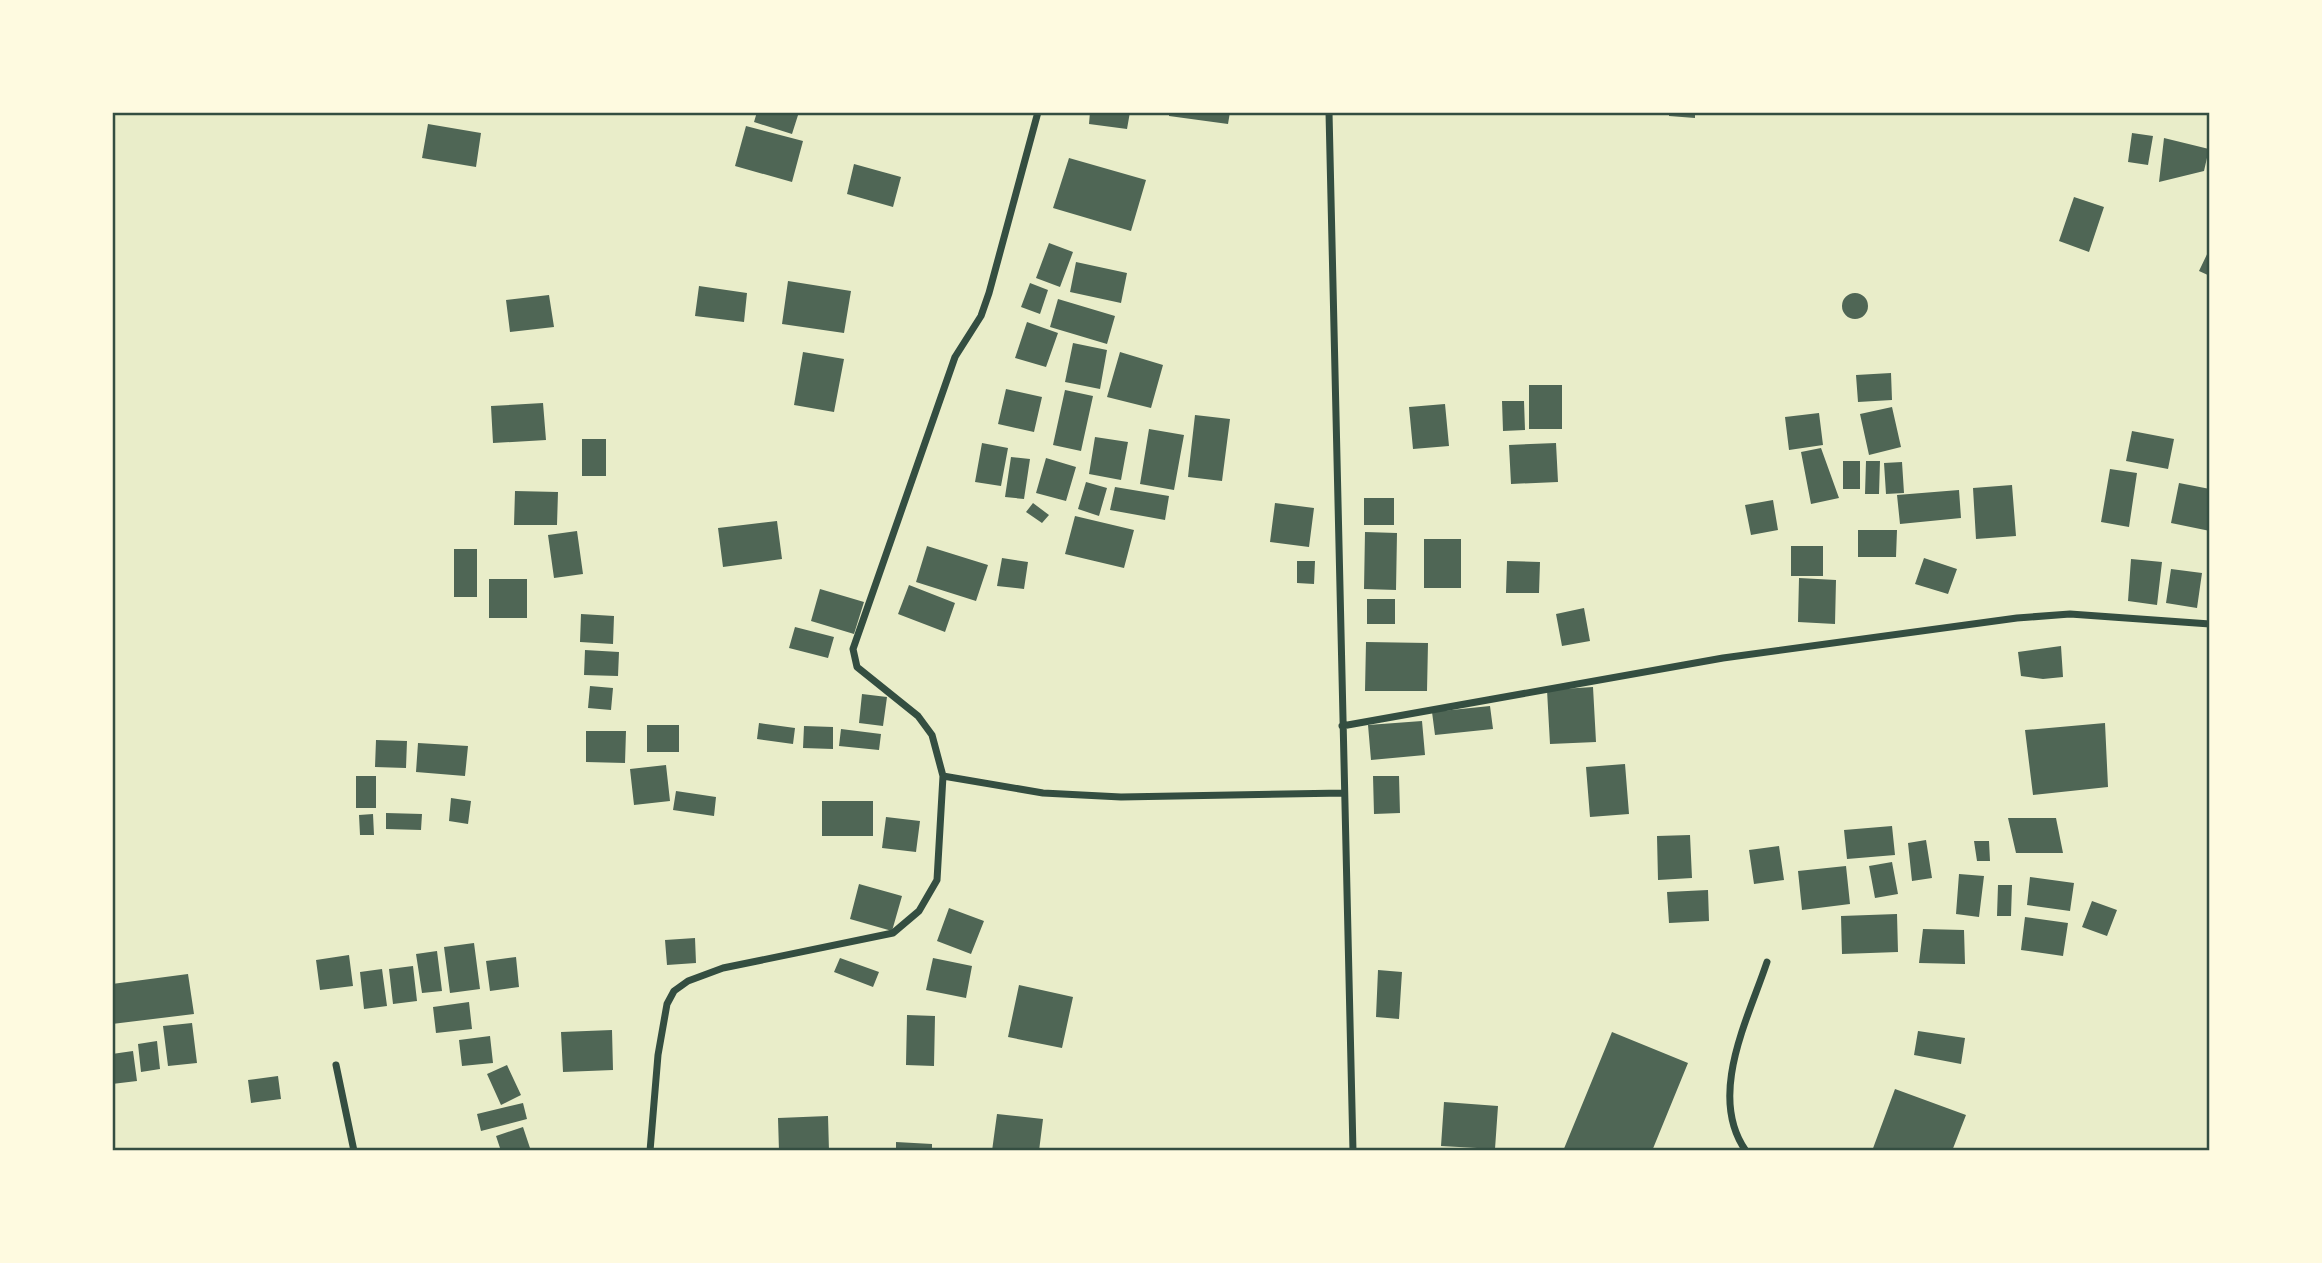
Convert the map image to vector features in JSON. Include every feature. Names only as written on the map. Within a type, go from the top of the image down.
[{"type":"street","points":[[650,1151],[658,1055],[667,1004],[674,991],[688,981],[723,968],[881,938],[905,925],[925,902],[937,880],[943,776],[932,735],[918,716],[857,667],[853,649],[956,357],[981,316],[989,293],[1038,112]]},
{"type":"street","points":[[1329,112],[1353,1151]]},
{"type":"street","points":[[1342,726],[1723,658],[2017,618],[2070,614],[2210,624]]},
{"type":"street","points":[[943,776],[1056,794],[1121,797],[1344,793]]},
{"type":"street","points":[[1746,1151],[1735,1135],[1729,1118],[1729,1097],[1737,1051],[1767,962]]},
{"type":"street","points":[[336,1065],[354,1151]]},
{"type":"building","points":[[757,112],[799,112],[792,134],[754,122]]},
{"type":"building","points":[[1090,112],[1130,112],[1127,129],[1089,124]]},
{"type":"building","points":[[1169,112],[1230,112],[1228,124],[1169,116]]},
{"type":"building","points":[[1669,112],[1695,112],[1695,118],[1669,116]]},
{"type":"building","points":[[428,124],[481,133],[476,167],[422,158]]},
{"type":"building","points":[[746,126],[803,141],[792,182],[735,166]]},
{"type":"building","points":[[2132,133],[2153,136],[2148,165],[2128,162]]},
{"type":"building","points":[[2164,138],[2209,149],[2204,171],[2159,182]]},
{"type":"building","points":[[1069,158],[1146,180],[1131,231],[1053,208]]},
{"type":"building","points":[[854,164],[901,177],[893,207],[847,194]]},
{"type":"building","points":[[2074,197],[2104,207],[2089,252],[2059,241]]},
{"type":"building","points":[[1049,243],[1073,252],[1060,287],[1036,278]]},
{"type":"building","points":[[2210,248],[2210,276],[2199,271]]},
{"type":"building","points":[[1076,262],[1127,273],[1121,303],[1070,292]]},
{"type":"building","points":[[788,281],[851,291],[844,333],[782,324]]},
{"type":"building","points":[[1030,283],[1048,290],[1040,314],[1021,307]]},
{"type":"building","points":[[699,286],[747,293],[744,322],[695,316]]},
{"type":"building","points":[[1855,293],[1864,297],[1868,306],[1864,315],[1855,319],[1846,315],[1842,306],[1846,297]]},
{"type":"building","points":[[549,295],[554,327],[510,332],[506,300]]},
{"type":"building","points":[[1058,299],[1115,316],[1107,344],[1050,327]]},
{"type":"building","points":[[1027,322],[1058,333],[1046,367],[1015,358]]},
{"type":"building","points":[[1073,343],[1107,350],[1100,389],[1065,382]]},
{"type":"building","points":[[803,352],[844,359],[834,412],[794,405]]},
{"type":"building","points":[[1120,352],[1163,365],[1151,408],[1107,397]]},
{"type":"building","points":[[1891,373],[1892,400],[1858,402],[1856,375]]},
{"type":"building","points":[[1529,385],[1562,385],[1562,429],[1529,429]]},
{"type":"building","points":[[1006,389],[1042,397],[1034,432],[998,424]]},
{"type":"building","points":[[1065,390],[1093,396],[1081,451],[1053,445]]},
{"type":"building","points":[[1502,401],[1524,401],[1525,430],[1503,431]]},
{"type":"building","points":[[543,403],[546,440],[493,443],[491,406]]},
{"type":"building","points":[[1445,404],[1449,446],[1413,449],[1409,407]]},
{"type":"building","points":[[1892,407],[1901,447],[1869,455],[1860,414]]},
{"type":"building","points":[[1819,413],[1823,445],[1789,450],[1785,417]]},
{"type":"building","points":[[1195,415],[1230,419],[1222,481],[1188,477]]},
{"type":"building","points":[[1149,429],[1184,435],[1174,490],[1140,484]]},
{"type":"building","points":[[2132,431],[2174,439],[2168,469],[2126,461]]},
{"type":"building","points":[[1095,437],[1128,442],[1121,480],[1089,474]]},
{"type":"building","points":[[582,439],[606,439],[606,476],[582,476]]},
{"type":"building","points":[[982,443],[1008,448],[1001,486],[975,482]]},
{"type":"building","points":[[1556,443],[1558,482],[1511,484],[1509,445]]},
{"type":"building","points":[[1821,448],[1839,498],[1811,504],[1801,452]]},
{"type":"building","points":[[1011,457],[1030,459],[1024,499],[1005,497]]},
{"type":"building","points":[[1046,458],[1076,467],[1066,501],[1036,493]]},
{"type":"building","points":[[1843,461],[1860,461],[1860,489],[1843,489]]},
{"type":"building","points":[[1866,461],[1880,461],[1879,494],[1865,494]]},
{"type":"building","points":[[1902,462],[1904,493],[1886,494],[1884,463]]},
{"type":"building","points":[[2110,469],[2137,473],[2129,527],[2101,522]]},
{"type":"building","points":[[1086,482],[1107,488],[1099,516],[1078,509]]},
{"type":"building","points":[[2179,483],[2210,489],[2210,531],[2171,523]]},
{"type":"building","points":[[2012,485],[2016,536],[1976,539],[1973,488]]},
{"type":"building","points":[[1115,487],[1169,496],[1165,520],[1110,510]]},
{"type":"building","points":[[1959,490],[1961,518],[1900,524],[1897,495]]},
{"type":"building","points":[[515,491],[558,492],[557,525],[514,525]]},
{"type":"building","points":[[1364,498],[1394,498],[1394,525],[1364,525]]},
{"type":"building","points":[[1773,500],[1778,530],[1751,535],[1745,505]]},
{"type":"building","points":[[1033,503],[1049,515],[1042,523],[1026,512]]},
{"type":"building","points":[[1275,503],[1314,508],[1309,547],[1270,542]]},
{"type":"building","points":[[1075,516],[1134,530],[1124,568],[1065,554]]},
{"type":"building","points":[[777,521],[782,559],[723,567],[718,528]]},
{"type":"building","points":[[1858,530],[1897,530],[1896,557],[1858,557]]},
{"type":"building","points":[[577,531],[583,574],[554,578],[548,535]]},
{"type":"building","points":[[1365,532],[1397,533],[1396,590],[1364,589]]},
{"type":"building","points":[[1424,539],[1461,539],[1461,588],[1424,588]]},
{"type":"building","points":[[927,546],[988,565],[976,601],[916,582]]},
{"type":"building","points":[[1791,546],[1823,546],[1823,576],[1791,576]]},
{"type":"building","points":[[454,549],[477,549],[477,597],[454,597]]},
{"type":"building","points":[[1002,558],[1028,562],[1024,589],[997,586]]},
{"type":"building","points":[[1924,558],[1957,569],[1948,594],[1915,584]]},
{"type":"building","points":[[2131,559],[2162,562],[2157,605],[2128,601]]},
{"type":"building","points":[[1297,561],[1315,561],[1314,584],[1297,583]]},
{"type":"building","points":[[1507,561],[1540,562],[1539,593],[1506,593]]},
{"type":"building","points":[[2171,569],[2202,573],[2197,608],[2166,603]]},
{"type":"building","points":[[1799,578],[1836,580],[1835,624],[1798,622]]},
{"type":"building","points":[[489,579],[527,579],[527,618],[489,618]]},
{"type":"building","points":[[909,585],[955,603],[945,632],[898,614]]},
{"type":"building","points":[[820,589],[864,602],[854,634],[811,621]]},
{"type":"building","points":[[1367,599],[1395,599],[1395,624],[1367,624]]},
{"type":"building","points":[[1584,608],[1590,641],[1562,646],[1556,614]]},
{"type":"building","points":[[581,614],[614,616],[613,644],[580,642]]},
{"type":"building","points":[[795,627],[834,637],[828,658],[789,648]]},
{"type":"building","points":[[1366,642],[1428,643],[1427,691],[1365,691]]},
{"type":"building","points":[[2061,646],[2063,677],[2043,679],[2021,676],[2018,652]]},
{"type":"building","points":[[585,650],[619,652],[618,676],[584,675]]},
{"type":"building","points":[[590,686],[613,688],[611,710],[588,708]]},
{"type":"building","points":[[1593,687],[1596,742],[1550,744],[1547,690]]},
{"type":"building","points":[[862,694],[887,697],[883,726],[859,723]]},
{"type":"building","points":[[1490,706],[1493,729],[1435,735],[1432,712]]},
{"type":"building","points":[[1422,721],[1425,755],[1371,760],[1368,725]]},
{"type":"building","points":[[759,723],[795,728],[793,744],[757,739]]},
{"type":"building","points":[[2105,723],[2108,787],[2033,795],[2025,730]]},
{"type":"building","points":[[647,725],[679,725],[679,752],[647,752]]},
{"type":"building","points":[[804,726],[833,727],[833,749],[803,748]]},
{"type":"building","points":[[841,729],[881,734],[879,750],[839,746]]},
{"type":"building","points":[[586,731],[626,731],[625,763],[586,762]]},
{"type":"building","points":[[376,740],[407,741],[406,768],[375,767]]},
{"type":"building","points":[[418,743],[468,746],[465,776],[416,772]]},
{"type":"building","points":[[1625,764],[1629,814],[1590,817],[1586,767]]},
{"type":"building","points":[[666,765],[670,801],[634,805],[630,769]]},
{"type":"building","points":[[356,776],[376,776],[376,808],[356,808]]},
{"type":"building","points":[[1373,776],[1399,776],[1400,813],[1374,814]]},
{"type":"building","points":[[676,791],[716,797],[714,816],[673,810]]},
{"type":"building","points":[[451,798],[471,801],[468,824],[449,821]]},
{"type":"building","points":[[822,801],[873,801],[873,836],[822,836]]},
{"type":"building","points":[[386,813],[422,814],[421,830],[386,829]]},
{"type":"building","points":[[373,814],[374,835],[360,835],[359,815]]},
{"type":"building","points":[[886,817],[920,821],[916,852],[882,848]]},
{"type":"building","points":[[2008,818],[2056,818],[2063,853],[2016,853]]},
{"type":"building","points":[[1892,826],[1895,855],[1847,859],[1844,830]]},
{"type":"building","points":[[1690,835],[1692,878],[1658,880],[1657,836]]},
{"type":"building","points":[[1926,840],[1932,878],[1912,881],[1908,843]]},
{"type":"building","points":[[1974,841],[1989,841],[1990,861],[1977,861]]},
{"type":"building","points":[[1779,846],[1784,880],[1754,884],[1749,850]]},
{"type":"building","points":[[1892,862],[1898,894],[1875,898],[1869,866]]},
{"type":"building","points":[[1846,866],[1850,904],[1802,910],[1798,871]]},
{"type":"building","points":[[1959,874],[1984,876],[1979,917],[1956,914]]},
{"type":"building","points":[[2030,877],[2074,883],[2070,911],[2027,905]]},
{"type":"building","points":[[859,884],[902,896],[892,931],[850,919]]},
{"type":"building","points":[[1998,885],[2012,885],[2011,916],[1997,916]]},
{"type":"building","points":[[1708,890],[1709,921],[1669,923],[1667,892]]},
{"type":"building","points":[[2092,901],[2117,910],[2107,936],[2082,927]]},
{"type":"building","points":[[949,908],[984,921],[971,954],[937,941]]},
{"type":"building","points":[[1897,914],[1898,952],[1842,954],[1841,916]]},
{"type":"building","points":[[2025,917],[2068,923],[2063,956],[2021,950]]},
{"type":"building","points":[[1923,929],[1964,930],[1965,964],[1919,963]]},
{"type":"building","points":[[695,938],[696,963],[667,965],[665,940]]},
{"type":"building","points":[[474,943],[480,989],[450,993],[444,947]]},
{"type":"building","points":[[437,951],[442,991],[422,993],[416,954]]},
{"type":"building","points":[[349,955],[353,986],[320,990],[316,960]]},
{"type":"building","points":[[516,957],[519,987],[490,991],[486,961]]},
{"type":"building","points":[[840,958],[879,972],[873,987],[834,972]]},
{"type":"building","points":[[933,958],[972,966],[966,998],[926,990]]},
{"type":"building","points":[[413,966],[417,1001],[393,1004],[389,969]]},
{"type":"building","points":[[382,969],[387,1006],[364,1009],[360,972]]},
{"type":"building","points":[[1378,970],[1402,972],[1399,1019],[1376,1017]]},
{"type":"building","points":[[188,974],[194,1014],[112,1024],[112,984]]},
{"type":"building","points":[[1019,985],[1073,997],[1062,1048],[1008,1037]]},
{"type":"building","points":[[469,1002],[472,1029],[436,1033],[433,1007]]},
{"type":"building","points":[[907,1015],[935,1016],[934,1066],[906,1065]]},
{"type":"building","points":[[192,1023],[197,1063],[168,1066],[163,1026]]},
{"type":"building","points":[[612,1030],[613,1070],[563,1072],[561,1032]]},
{"type":"building","points":[[1918,1031],[1965,1038],[1961,1064],[1914,1055]]},
{"type":"building","points":[[1612,1032],[1688,1063],[1652,1151],[1563,1151]]},
{"type":"building","points":[[490,1036],[493,1063],[462,1066],[459,1040]]},
{"type":"building","points":[[157,1041],[160,1069],[141,1072],[138,1044]]},
{"type":"building","points":[[133,1051],[137,1081],[112,1084],[112,1054]]},
{"type":"building","points":[[507,1065],[521,1095],[501,1105],[487,1074]]},
{"type":"building","points":[[278,1076],[281,1099],[251,1103],[248,1080]]},
{"type":"building","points":[[1895,1089],[1966,1115],[1952,1151],[1872,1151]]},
{"type":"building","points":[[1444,1102],[1498,1106],[1495,1149],[1441,1146]]},
{"type":"building","points":[[523,1103],[527,1119],[481,1131],[477,1114]]},
{"type":"building","points":[[997,1114],[1043,1119],[1039,1151],[992,1151]]},
{"type":"building","points":[[828,1116],[829,1151],[779,1151],[778,1118]]},
{"type":"building","points":[[523,1127],[530,1148],[501,1151],[496,1136]]},
{"type":"building","points":[[896,1142],[932,1144],[932,1151],[896,1151]]}]
